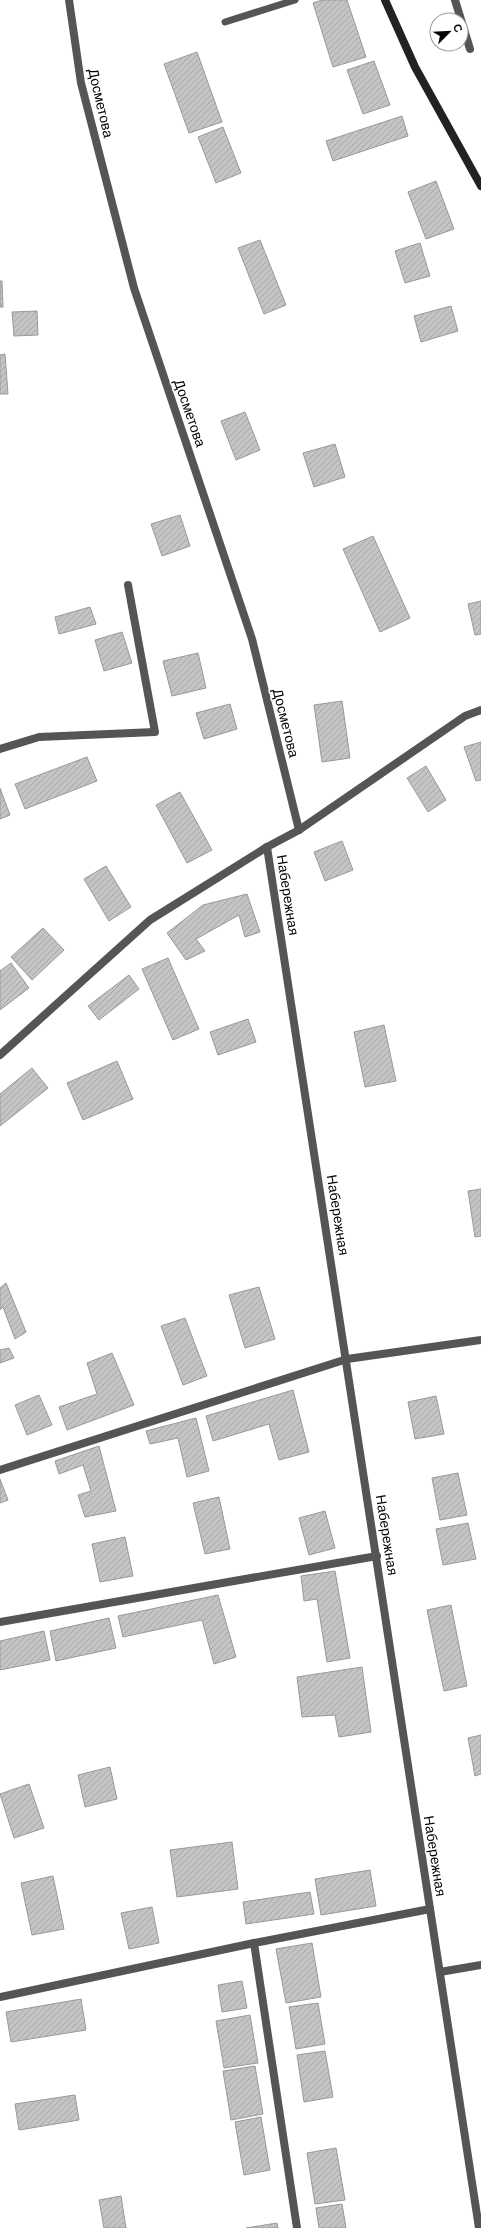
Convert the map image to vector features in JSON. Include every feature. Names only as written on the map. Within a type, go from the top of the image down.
[{"type":"main road","points":[[385,0],[415,67],[481,186]]},
{"type":"street","name":"Досметова","points":[[69,0],[81,82],[134,288],[252,639],[299,830]]},
{"type":"street","points":[[455,0],[470,49]]},
{"type":"street","points":[[0,749],[40,737],[155,732],[128,585]]},
{"type":"street","name":"Набережная","points":[[0,1056],[150,920],[268,847],[299,830],[465,716],[481,710]]},
{"type":"street","name":"Набережная","points":[[268,847],[479,2228]]},
{"type":"street","points":[[0,1470],[347,1359],[481,1340]]},
{"type":"street","points":[[0,1622],[377,1556]]},
{"type":"street","points":[[0,1997],[254,1943],[430,1909]]},
{"type":"street","points":[[254,1943],[297,2228]]},
{"type":"street","points":[[440,1972],[481,1965]]},
{"type":"lane","points":[[225,22],[295,0]]},
{"type":"building","points":[[322,0],[347,0],[366,57],[333,67],[313,3]]},
{"type":"building","points":[[197,52],[222,122],[189,133],[164,64]]},
{"type":"building","points":[[374,61],[390,105],[363,114],[347,70]]},
{"type":"building","points":[[402,116],[408,136],[333,161],[326,141]]},
{"type":"building","points":[[223,127],[241,173],[216,183],[198,137]]},
{"type":"building","points":[[436,181],[454,229],[426,239],[408,192]]},
{"type":"building","points":[[260,240],[286,305],[264,314],[238,248]]},
{"type":"building","points":[[420,243],[430,276],[405,283],[395,251]]},
{"type":"building","points":[[0,281],[2,281],[3,307],[0,307]]},
{"type":"building","points":[[451,306],[458,331],[421,342],[414,316]]},
{"type":"building","points":[[37,311],[38,335],[14,336],[12,312]]},
{"type":"building","points":[[5,354],[8,394],[0,394],[0,355]]},
{"type":"building","points":[[245,412],[260,450],[236,460],[221,421]]},
{"type":"building","points":[[335,444],[345,477],[314,487],[303,453]]},
{"type":"building","points":[[180,515],[190,546],[162,556],[151,524]]},
{"type":"building","points":[[373,536],[410,618],[380,632],[343,549]]},
{"type":"building","points":[[481,601],[481,634],[475,635],[468,604]]},
{"type":"building","points":[[90,607],[96,624],[59,634],[55,617]]},
{"type":"building","points":[[122,632],[132,663],[104,671],[95,640]]},
{"type":"building","points":[[198,653],[206,688],[172,696],[163,661]]},
{"type":"building","points":[[342,701],[350,758],[322,762],[314,705]]},
{"type":"building","points":[[230,704],[237,729],[204,739],[196,713]]},
{"type":"building","points":[[481,742],[481,780],[476,781],[464,747]]},
{"type":"building","points":[[87,757],[97,781],[25,809],[15,784]]},
{"type":"building","points":[[426,766],[446,800],[428,812],[407,778]]},
{"type":"building","points":[[0,788],[10,815],[0,819]]},
{"type":"building","points":[[180,792],[212,850],[187,863],[156,805]]},
{"type":"building","points":[[342,841],[353,870],[325,881],[314,852]]},
{"type":"building","points":[[106,866],[131,907],[109,921],[84,879]]},
{"type":"building","points":[[247,894],[260,932],[245,937],[239,915],[196,939],[205,951],[186,960],[167,933],[203,905]]},
{"type":"building","points":[[43,928],[64,950],[32,980],[11,957]]},
{"type":"building","points":[[168,958],[199,1029],[173,1040],[142,969]]},
{"type":"building","points":[[11,963],[29,988],[0,1010],[0,971]]},
{"type":"building","points":[[129,975],[139,989],[99,1020],[88,1006]]},
{"type":"building","points":[[248,1019],[256,1042],[218,1055],[210,1032]]},
{"type":"building","points":[[384,1025],[396,1081],[365,1087],[354,1032]]},
{"type":"building","points":[[117,1061],[133,1099],[83,1120],[67,1083]]},
{"type":"building","points":[[32,1068],[48,1088],[0,1126],[0,1094]]},
{"type":"building","points":[[481,1189],[481,1236],[475,1237],[468,1191]]},
{"type":"building","points":[[6,1283],[26,1332],[15,1339],[3,1307],[0,1310],[0,1288]]},
{"type":"building","points":[[259,1287],[275,1339],[245,1348],[229,1295]]},
{"type":"building","points":[[185,1318],[207,1376],[183,1385],[161,1326]]},
{"type":"building","points":[[9,1348],[14,1358],[0,1363],[0,1350]]},
{"type":"building","points":[[112,1353],[134,1405],[67,1430],[59,1407],[97,1394],[87,1363]]},
{"type":"building","points":[[293,1390],[309,1452],[279,1460],[269,1424],[213,1441],[206,1416]]},
{"type":"building","points":[[39,1395],[52,1425],[27,1435],[15,1405]]},
{"type":"building","points":[[436,1396],[444,1434],[415,1439],[408,1402]]},
{"type":"building","points":[[196,1418],[209,1471],[187,1477],[178,1438],[150,1444],[146,1431]]},
{"type":"building","points":[[99,1446],[116,1511],[85,1517],[78,1495],[91,1491],[83,1465],[59,1474],[55,1461]]},
{"type":"building","points":[[458,1473],[467,1515],[440,1520],[432,1478]]},
{"type":"building","points":[[0,1479],[8,1500],[0,1503]]},
{"type":"building","points":[[219,1497],[230,1549],[205,1554],[193,1503]]},
{"type":"building","points":[[325,1511],[335,1548],[309,1555],[299,1518]]},
{"type":"building","points":[[468,1523],[476,1559],[443,1565],[436,1529]]},
{"type":"building","points":[[125,1537],[133,1576],[100,1582],[92,1544]]},
{"type":"building","points":[[335,1571],[350,1658],[327,1662],[317,1599],[304,1601],[301,1576]]},
{"type":"building","points":[[218,1595],[236,1657],[214,1664],[202,1620],[123,1637],[118,1616]]},
{"type":"building","points":[[451,1605],[467,1686],[444,1691],[427,1610]]},
{"type":"building","points":[[109,1618],[116,1648],[56,1661],[50,1631]]},
{"type":"building","points":[[44,1631],[50,1660],[0,1670],[0,1641]]},
{"type":"building","points":[[362,1667],[371,1732],[339,1737],[335,1715],[302,1717],[297,1677]]},
{"type":"building","points":[[481,1735],[481,1774],[475,1776],[468,1738]]},
{"type":"building","points":[[110,1767],[117,1799],[85,1807],[78,1775]]},
{"type":"building","points":[[29,1784],[44,1828],[14,1838],[0,1794]]},
{"type":"building","points":[[232,1842],[238,1889],[177,1897],[170,1850]]},
{"type":"building","points":[[370,1870],[376,1906],[321,1915],[315,1879]]},
{"type":"building","points":[[53,1876],[64,1929],[32,1935],[21,1883]]},
{"type":"building","points":[[310,1892],[314,1914],[246,1924],[243,1902]]},
{"type":"building","points":[[152,1907],[159,1943],[129,1949],[121,1913]]},
{"type":"building","points":[[312,1943],[321,1997],[286,2003],[276,1949]]},
{"type":"building","points":[[242,1981],[247,2008],[222,2012],[218,1985]]},
{"type":"building","points":[[81,1999],[86,2030],[11,2042],[6,2012]]},
{"type":"building","points":[[318,2003],[325,2044],[296,2049],[289,2007]]},
{"type":"building","points":[[250,2015],[258,2063],[224,2068],[216,2021]]},
{"type":"building","points":[[325,2051],[333,2097],[304,2102],[297,2055]]},
{"type":"building","points":[[255,2066],[263,2114],[231,2120],[223,2071]]},
{"type":"building","points":[[75,2095],[79,2120],[19,2130],[15,2104]]},
{"type":"building","points":[[261,2117],[270,2170],[244,2175],[235,2122]]},
{"type":"building","points":[[336,2148],[345,2200],[315,2204],[307,2153]]},
{"type":"building","points":[[121,2196],[126,2228],[104,2228],[99,2200]]},
{"type":"building","points":[[342,2204],[346,2228],[319,2228],[316,2208]]},
{"type":"building","points":[[277,2223],[278,2228],[246,2228]]}]
